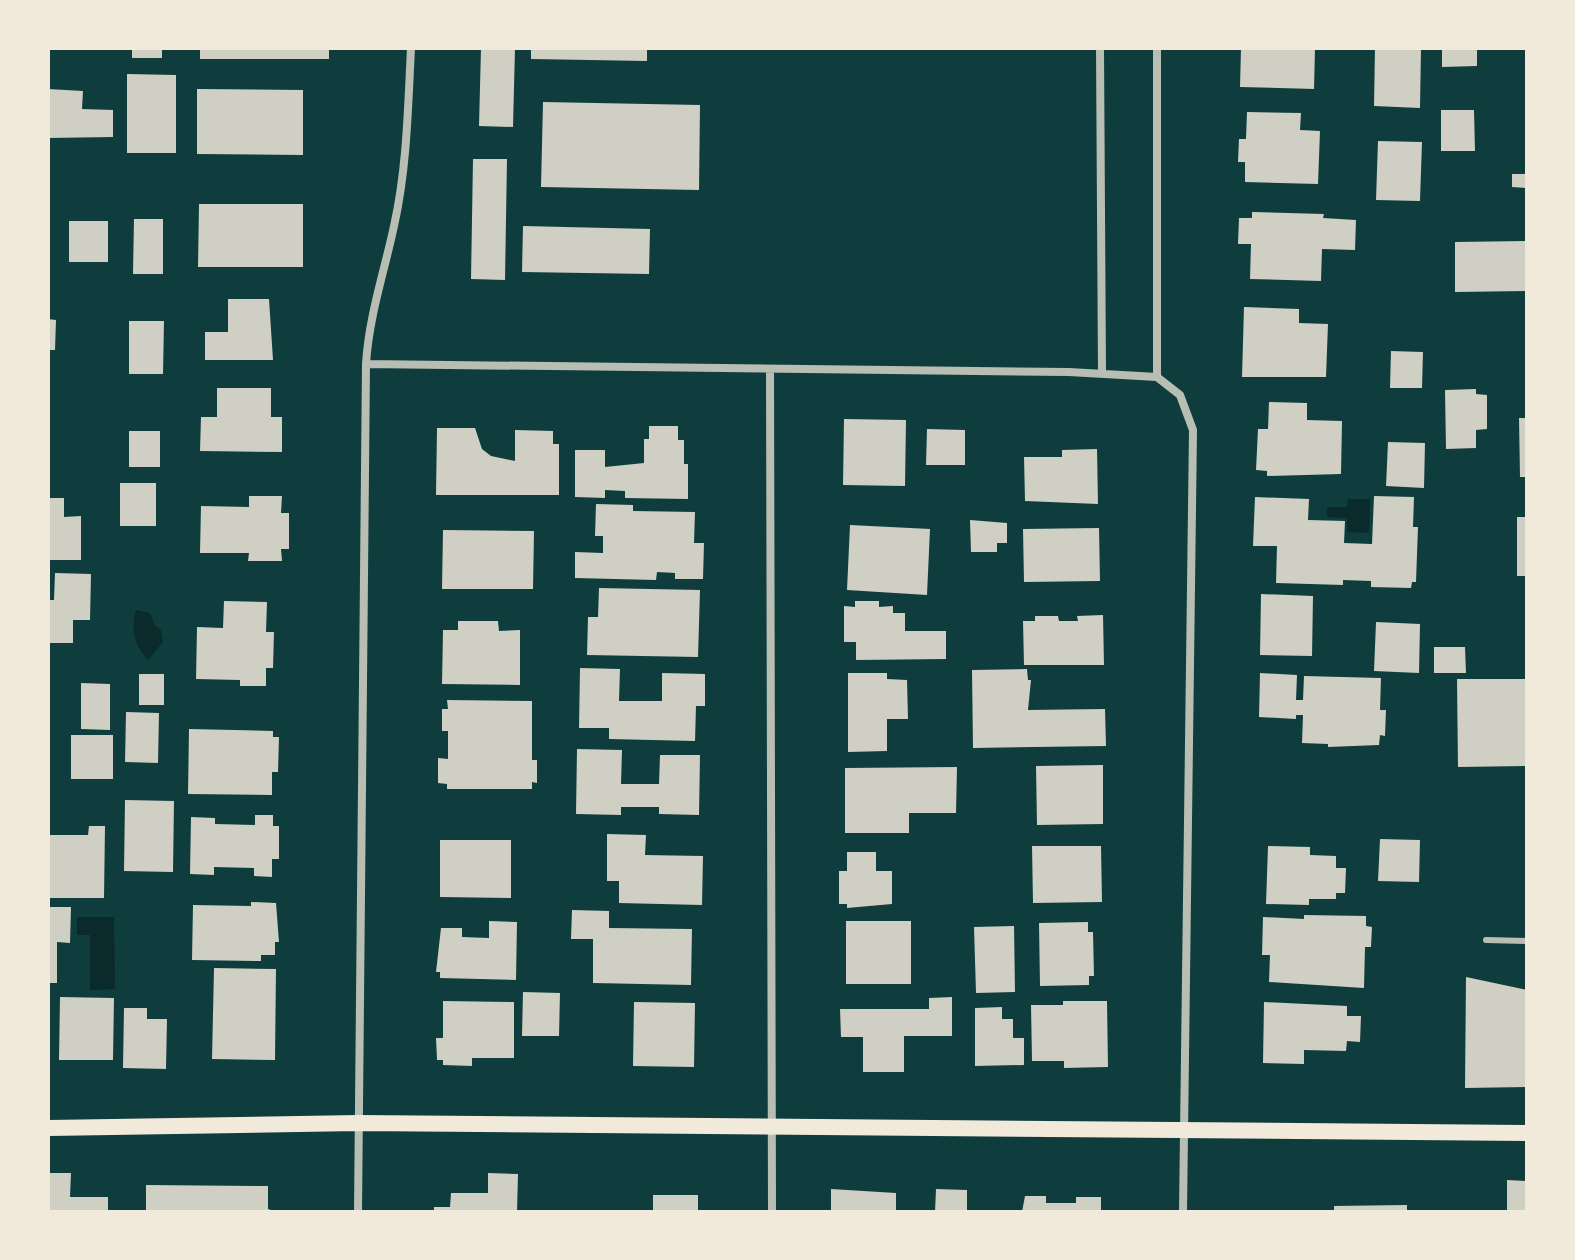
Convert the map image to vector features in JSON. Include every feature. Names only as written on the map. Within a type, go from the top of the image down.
[{"type":"main road","points":[[48,1128],[358,1123],[1527,1133]]},
{"type":"street","points":[[358,1212],[366,364],[368,326],[397,210],[408,127],[411,48]]},
{"type":"street","points":[[1100,48],[1102,374]]},
{"type":"street","points":[[1157,48],[1157,377]]},
{"type":"street","points":[[366,364],[1102,374],[1157,377],[1180,395],[1193,430],[1183,1212]]},
{"type":"street","points":[[770,370],[772,1212]]},
{"type":"lane","points":[[1486,940],[1527,941]]},
{"type":"water","points":[[1348,499],[1370,499],[1369,533],[1347,532],[1347,518],[1327,517],[1327,507],[1347,507]]},
{"type":"water","points":[[136,610],[150,613],[154,624],[161,630],[163,642],[148,660],[135,637]]},
{"type":"water","points":[[77,917],[114,917],[115,989],[90,990],[90,935],[77,935]]},
{"type":"building","points":[[132,48],[162,48],[162,58],[132,58]]},
{"type":"building","points":[[200,48],[329,48],[329,59],[200,59]]},
{"type":"building","points":[[481,48],[515,48],[513,127],[479,126]]},
{"type":"building","points":[[531,48],[647,48],[647,61],[531,59]]},
{"type":"building","points":[[1241,48],[1315,48],[1314,89],[1240,87]]},
{"type":"building","points":[[1375,48],[1421,48],[1420,108],[1374,106]]},
{"type":"building","points":[[1442,48],[1477,48],[1477,66],[1442,67]]},
{"type":"building","points":[[127,74],[176,75],[176,153],[127,153]]},
{"type":"building","points":[[48,89],[83,91],[82,109],[113,110],[113,137],[48,138]]},
{"type":"building","points":[[197,89],[303,90],[303,155],[197,154]]},
{"type":"building","points":[[543,102],[700,105],[699,190],[541,187]]},
{"type":"building","points":[[1441,110],[1474,110],[1475,151],[1441,151]]},
{"type":"building","points":[[1247,112],[1301,113],[1300,130],[1320,131],[1318,184],[1245,182],[1245,162],[1238,162],[1239,139],[1246,139]]},
{"type":"building","points":[[1378,141],[1422,142],[1420,201],[1376,200]]},
{"type":"building","points":[[473,159],[507,159],[505,280],[471,279]]},
{"type":"building","points":[[1512,174],[1527,174],[1527,188],[1512,187]]},
{"type":"building","points":[[199,204],[303,204],[303,267],[198,267]]},
{"type":"building","points":[[1252,212],[1324,214],[1323,218],[1356,220],[1355,250],[1322,249],[1321,281],[1250,279],[1251,244],[1238,244],[1239,218],[1252,218]]},
{"type":"building","points":[[134,219],[163,219],[163,274],[133,274]]},
{"type":"building","points":[[69,221],[108,221],[108,262],[69,262]]},
{"type":"building","points":[[523,226],[650,229],[649,274],[522,272]]},
{"type":"building","points":[[1527,241],[1527,291],[1455,292],[1455,242]]},
{"type":"building","points":[[228,299],[269,299],[273,360],[205,360],[205,332],[228,332]]},
{"type":"building","points":[[1244,307],[1299,309],[1299,323],[1328,324],[1326,377],[1242,377]]},
{"type":"building","points":[[48,319],[56,320],[55,350],[48,350]]},
{"type":"building","points":[[129,321],[164,321],[163,374],[129,374]]},
{"type":"building","points":[[1391,351],[1423,352],[1422,388],[1390,388]]},
{"type":"building","points":[[217,388],[271,388],[271,417],[282,417],[282,452],[200,451],[201,417],[217,417]]},
{"type":"building","points":[[1476,389],[1476,394],[1487,395],[1487,429],[1476,430],[1476,448],[1446,449],[1445,390]]},
{"type":"building","points":[[1269,402],[1307,403],[1307,420],[1342,421],[1341,474],[1267,476],[1267,471],[1256,470],[1258,429],[1268,429]]},
{"type":"building","points":[[1519,418],[1527,418],[1527,477],[1520,477]]},
{"type":"building","points":[[844,419],[906,420],[905,486],[843,485]]},
{"type":"building","points":[[649,426],[678,426],[678,440],[684,440],[684,464],[688,464],[688,499],[625,498],[625,491],[605,490],[605,498],[575,497],[575,450],[605,450],[605,467],[644,463],[644,439],[649,439]]},
{"type":"building","points":[[437,428],[475,428],[482,449],[491,456],[515,461],[515,430],[553,431],[553,444],[559,444],[559,495],[436,495]]},
{"type":"building","points":[[927,429],[965,430],[965,465],[926,465]]},
{"type":"building","points":[[129,431],[160,431],[160,467],[129,467]]},
{"type":"building","points":[[1388,442],[1425,443],[1424,488],[1386,486]]},
{"type":"building","points":[[1097,449],[1098,504],[1025,501],[1024,457],[1062,457],[1062,450]]},
{"type":"building","points":[[120,483],[156,483],[156,526],[120,526]]},
{"type":"building","points":[[249,496],[282,496],[281,513],[289,513],[289,549],[281,549],[282,561],[248,561],[249,553],[200,553],[201,506],[249,507]]},
{"type":"building","points":[[1374,496],[1414,497],[1413,527],[1418,527],[1416,582],[1412,582],[1411,588],[1371,587],[1371,581],[1343,580],[1343,585],[1276,583],[1277,546],[1253,546],[1255,497],[1309,499],[1308,520],[1345,521],[1344,543],[1372,544]]},
{"type":"building","points":[[48,498],[64,498],[64,517],[81,516],[81,560],[48,560]]},
{"type":"building","points":[[596,504],[633,505],[633,511],[695,512],[694,543],[704,543],[703,579],[675,579],[675,573],[657,572],[656,580],[575,578],[575,552],[603,553],[603,536],[595,536]]},
{"type":"building","points":[[1517,517],[1527,517],[1527,576],[1517,576]]},
{"type":"building","points":[[970,520],[1007,523],[1007,543],[997,543],[997,552],[971,552]]},
{"type":"building","points":[[850,525],[930,529],[927,595],[847,590]]},
{"type":"building","points":[[1099,528],[1100,581],[1024,582],[1023,529]]},
{"type":"building","points":[[443,530],[534,531],[533,589],[442,589]]},
{"type":"building","points":[[55,573],[91,574],[90,620],[73,620],[73,643],[48,643],[48,600],[54,600]]},
{"type":"building","points":[[599,588],[700,590],[698,657],[587,655],[588,617],[598,617]]},
{"type":"building","points":[[1261,594],[1313,596],[1312,656],[1260,655]]},
{"type":"building","points":[[224,601],[267,602],[266,632],[274,632],[273,668],[266,668],[266,686],[240,686],[240,680],[196,679],[197,627],[223,628]]},
{"type":"building","points":[[855,601],[879,601],[879,607],[893,606],[893,613],[905,613],[905,631],[946,631],[946,659],[856,660],[856,642],[844,642],[844,606],[855,607]]},
{"type":"building","points":[[1103,615],[1104,665],[1024,665],[1023,621],[1035,621],[1035,616],[1058,616],[1059,621],[1078,621],[1077,616]]},
{"type":"building","points":[[458,621],[498,621],[499,631],[520,630],[520,685],[442,684],[443,630],[458,630]]},
{"type":"building","points":[[1376,622],[1420,624],[1419,673],[1374,671]]},
{"type":"building","points":[[1434,647],[1465,647],[1466,673],[1434,673]]},
{"type":"building","points":[[580,668],[620,669],[619,701],[662,701],[662,673],[705,674],[705,706],[696,706],[695,741],[609,739],[609,728],[579,728]]},
{"type":"building","points":[[1027,669],[1028,680],[1031,680],[1028,710],[1105,709],[1106,746],[973,748],[972,670]]},
{"type":"building","points":[[848,673],[887,673],[887,679],[907,680],[908,719],[887,719],[887,751],[848,752]]},
{"type":"building","points":[[1260,673],[1297,675],[1296,700],[1303,700],[1304,676],[1381,678],[1380,710],[1386,710],[1385,736],[1380,735],[1379,745],[1328,747],[1328,744],[1302,743],[1303,715],[1296,715],[1296,719],[1259,717]]},
{"type":"building","points":[[139,674],[164,674],[164,705],[139,705]]},
{"type":"building","points":[[1457,679],[1527,679],[1527,766],[1458,767]]},
{"type":"building","points":[[81,683],[110,684],[110,730],[81,729]]},
{"type":"building","points":[[447,700],[532,701],[532,760],[537,760],[537,783],[532,782],[532,789],[447,789],[447,784],[438,783],[438,758],[448,759],[448,731],[442,731],[442,709],[448,709]]},
{"type":"building","points":[[126,712],[159,713],[158,763],[125,762]]},
{"type":"building","points":[[189,729],[273,731],[273,737],[279,737],[278,772],[272,772],[272,795],[188,794]]},
{"type":"building","points":[[71,735],[113,735],[113,779],[71,779]]},
{"type":"building","points":[[577,749],[622,750],[621,784],[659,784],[660,755],[700,755],[699,815],[659,814],[659,807],[621,807],[621,815],[576,814]]},
{"type":"building","points":[[1103,765],[1103,824],[1037,825],[1036,766]]},
{"type":"building","points":[[957,767],[956,813],[909,813],[909,833],[845,833],[845,768]]},
{"type":"building","points":[[125,800],[174,801],[173,872],[124,871]]},
{"type":"building","points":[[255,815],[273,815],[273,826],[279,826],[279,859],[272,859],[272,877],[254,876],[254,868],[214,867],[214,875],[190,874],[191,817],[215,818],[215,824],[255,825]]},
{"type":"building","points":[[89,826],[105,826],[104,898],[48,898],[48,835],[88,835]]},
{"type":"building","points":[[607,834],[646,835],[645,855],[703,856],[702,905],[619,903],[619,881],[607,881]]},
{"type":"building","points":[[1380,839],[1420,840],[1419,882],[1378,881]]},
{"type":"building","points":[[440,840],[511,840],[511,898],[440,897]]},
{"type":"building","points":[[1032,846],[1101,846],[1102,902],[1033,903]]},
{"type":"building","points":[[1268,846],[1310,847],[1310,855],[1336,856],[1336,868],[1346,868],[1345,893],[1336,893],[1336,899],[1309,899],[1309,905],[1266,904]]},
{"type":"building","points":[[847,852],[876,852],[876,871],[892,871],[892,904],[847,908],[847,904],[839,904],[839,871],[847,871]]},
{"type":"building","points":[[251,902],[276,903],[279,942],[275,942],[275,955],[261,955],[261,961],[192,960],[193,905],[251,906]]},
{"type":"building","points":[[48,907],[71,907],[70,943],[57,942],[57,983],[48,983]]},
{"type":"building","points":[[572,910],[609,911],[609,928],[692,929],[691,985],[593,983],[593,939],[571,939]]},
{"type":"building","points":[[1304,915],[1366,916],[1366,926],[1372,927],[1371,947],[1365,947],[1364,988],[1269,982],[1270,955],[1262,955],[1263,917],[1304,919]]},
{"type":"building","points":[[489,921],[517,922],[516,980],[440,978],[440,972],[436,972],[441,928],[462,928],[462,937],[489,938]]},
{"type":"building","points":[[846,921],[911,921],[911,984],[846,984]]},
{"type":"building","points":[[1088,922],[1088,932],[1093,932],[1094,976],[1089,976],[1089,985],[1040,986],[1039,923]]},
{"type":"building","points":[[1014,926],[1015,992],[976,993],[974,927]]},
{"type":"building","points":[[214,968],[276,969],[275,1060],[212,1059]]},
{"type":"building","points":[[1466,977],[1527,990],[1527,1087],[1465,1088]]},
{"type":"building","points":[[523,992],[560,993],[559,1036],[522,1036]]},
{"type":"building","points":[[60,997],[114,998],[113,1060],[59,1060]]},
{"type":"building","points":[[952,997],[952,1036],[904,1036],[904,1072],[863,1072],[863,1037],[841,1037],[840,1009],[929,1009],[929,998]]},
{"type":"building","points":[[443,1001],[514,1002],[514,1058],[472,1058],[472,1066],[443,1065],[443,1060],[437,1060],[436,1038],[443,1038]]},
{"type":"building","points":[[1063,1001],[1107,1001],[1108,1067],[1064,1068],[1064,1061],[1032,1061],[1031,1005],[1063,1005]]},
{"type":"building","points":[[634,1002],[695,1003],[694,1067],[633,1066]]},
{"type":"building","points":[[1264,1002],[1347,1006],[1347,1016],[1361,1016],[1360,1042],[1347,1041],[1346,1051],[1304,1050],[1304,1064],[1263,1063]]},
{"type":"building","points":[[1002,1007],[1002,1019],[1013,1019],[1013,1038],[1024,1038],[1024,1065],[975,1066],[975,1008]]},
{"type":"building","points":[[124,1008],[147,1008],[147,1019],[167,1019],[166,1069],[123,1068]]},
{"type":"building","points":[[48,1173],[71,1173],[70,1197],[108,1197],[108,1212],[48,1212]]},
{"type":"building","points":[[488,1173],[518,1174],[517,1212],[434,1212],[434,1207],[450,1207],[451,1193],[488,1193]]},
{"type":"building","points":[[1507,1180],[1527,1181],[1527,1212],[1507,1212]]},
{"type":"building","points":[[146,1185],[268,1186],[268,1209],[276,1212],[146,1212]]},
{"type":"building","points":[[831,1189],[896,1193],[896,1212],[831,1212]]},
{"type":"building","points":[[936,1189],[967,1190],[967,1212],[935,1212]]},
{"type":"building","points":[[653,1195],[698,1195],[698,1212],[653,1212]]},
{"type":"building","points":[[1025,1196],[1046,1196],[1046,1203],[1076,1203],[1076,1197],[1101,1197],[1101,1212],[1022,1212]]},
{"type":"building","points":[[1407,1205],[1407,1212],[1334,1212],[1334,1206]]}]
